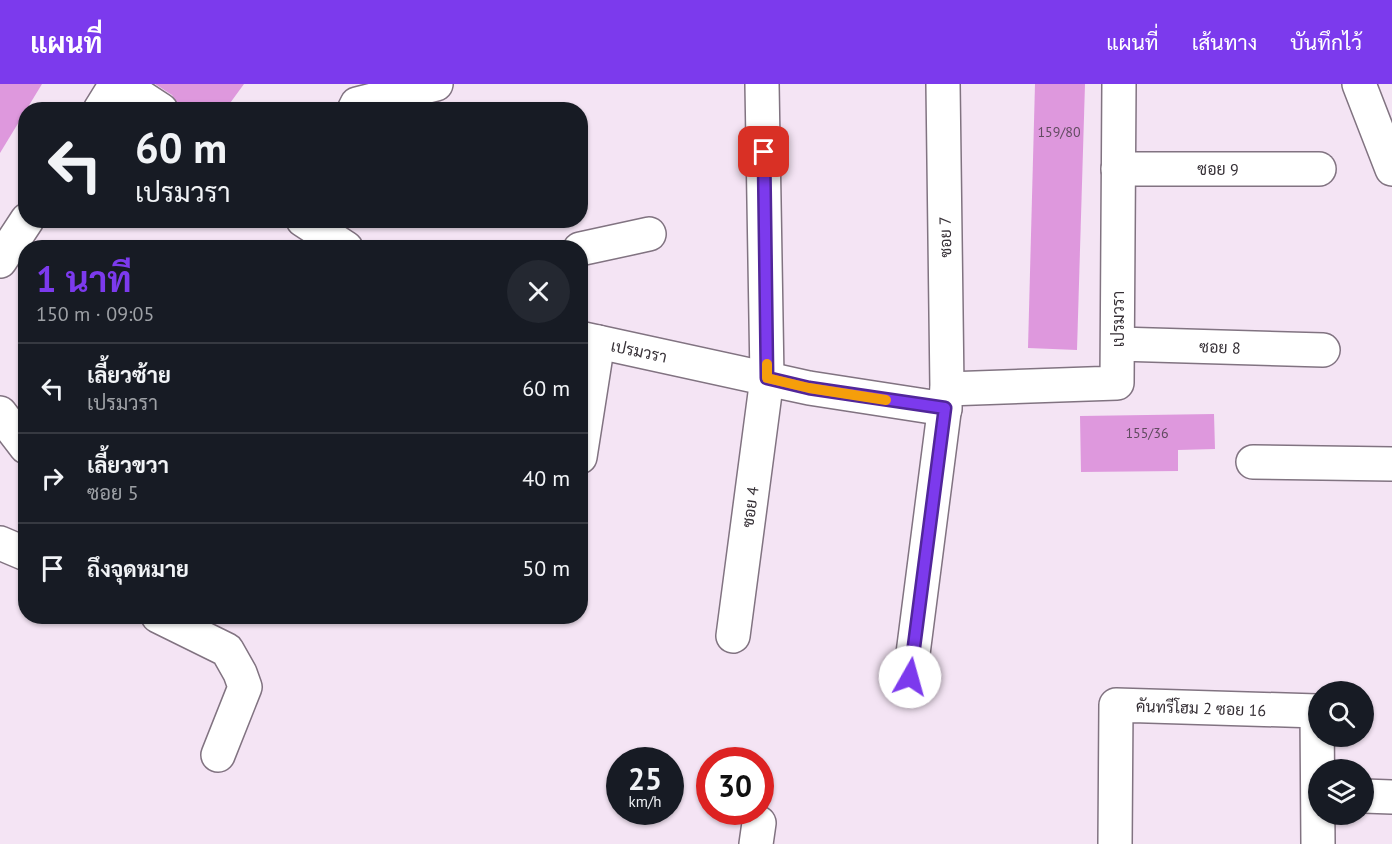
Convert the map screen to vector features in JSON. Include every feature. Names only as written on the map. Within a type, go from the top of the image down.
[{"type":"street","points":[[105,102],[116,84]]},
{"type":"street","points":[[121,84],[149,102]]},
{"type":"street","points":[[365,102],[436,84]]},
{"type":"street","name":"ซอย 4","points":[[733,636],[767,378],[762,84]]},
{"type":"street","name":"ซอย 7","points":[[910,677],[946,399],[943,84]]},
{"type":"street","name":"เปรมวรา","points":[[589,340],[809,388],[946,399],[1118,383],[1119,84]]},
{"type":"street","points":[[1359,84],[1392,170]]},
{"type":"street","name":"ซอย 9","points":[[1118,169],[1318,169]]},
{"type":"street","points":[[0,261],[22,228]]},
{"type":"street","points":[[315,228],[334,240]]},
{"type":"street","points":[[588,247],[649,234]]},
{"type":"street","name":"ซอย 8","points":[[1118,344],[1323,350]]},
{"type":"street","points":[[0,413],[18,437]]},
{"type":"street","points":[[1253,462],[1392,464]]},
{"type":"street","points":[[0,543],[18,551]]},
{"type":"street","points":[[174,624],[227,650],[240,673],[244,687],[218,755]]},
{"type":"street","name":"คันทรีโฮม 2 ซอย 16","points":[[1115,844],[1116,705],[1317,711],[1318,759]]},
{"type":"street","points":[[1374,796],[1392,797]]},
{"type":"street","points":[[1318,825],[1318,844]]},
{"type":"building","points":[[0,84],[42,84],[31,102],[18,102],[18,123],[0,153]]},
{"type":"building","points":[[155,84],[244,84],[231,102],[176,102],[172,95]]},
{"type":"building","points":[[1035,84],[1085,84],[1077,350],[1028,348]]},
{"type":"building","points":[[1214,414],[1215,449],[1178,450],[1178,471],[1081,472],[1080,416]]},
{"type":"slow traffic","points":[[767,364],[767,378],[809,388],[886,400]]},
{"type":"route","points":[[764,152],[767,378],[809,388],[945,408],[910,677]]}]
